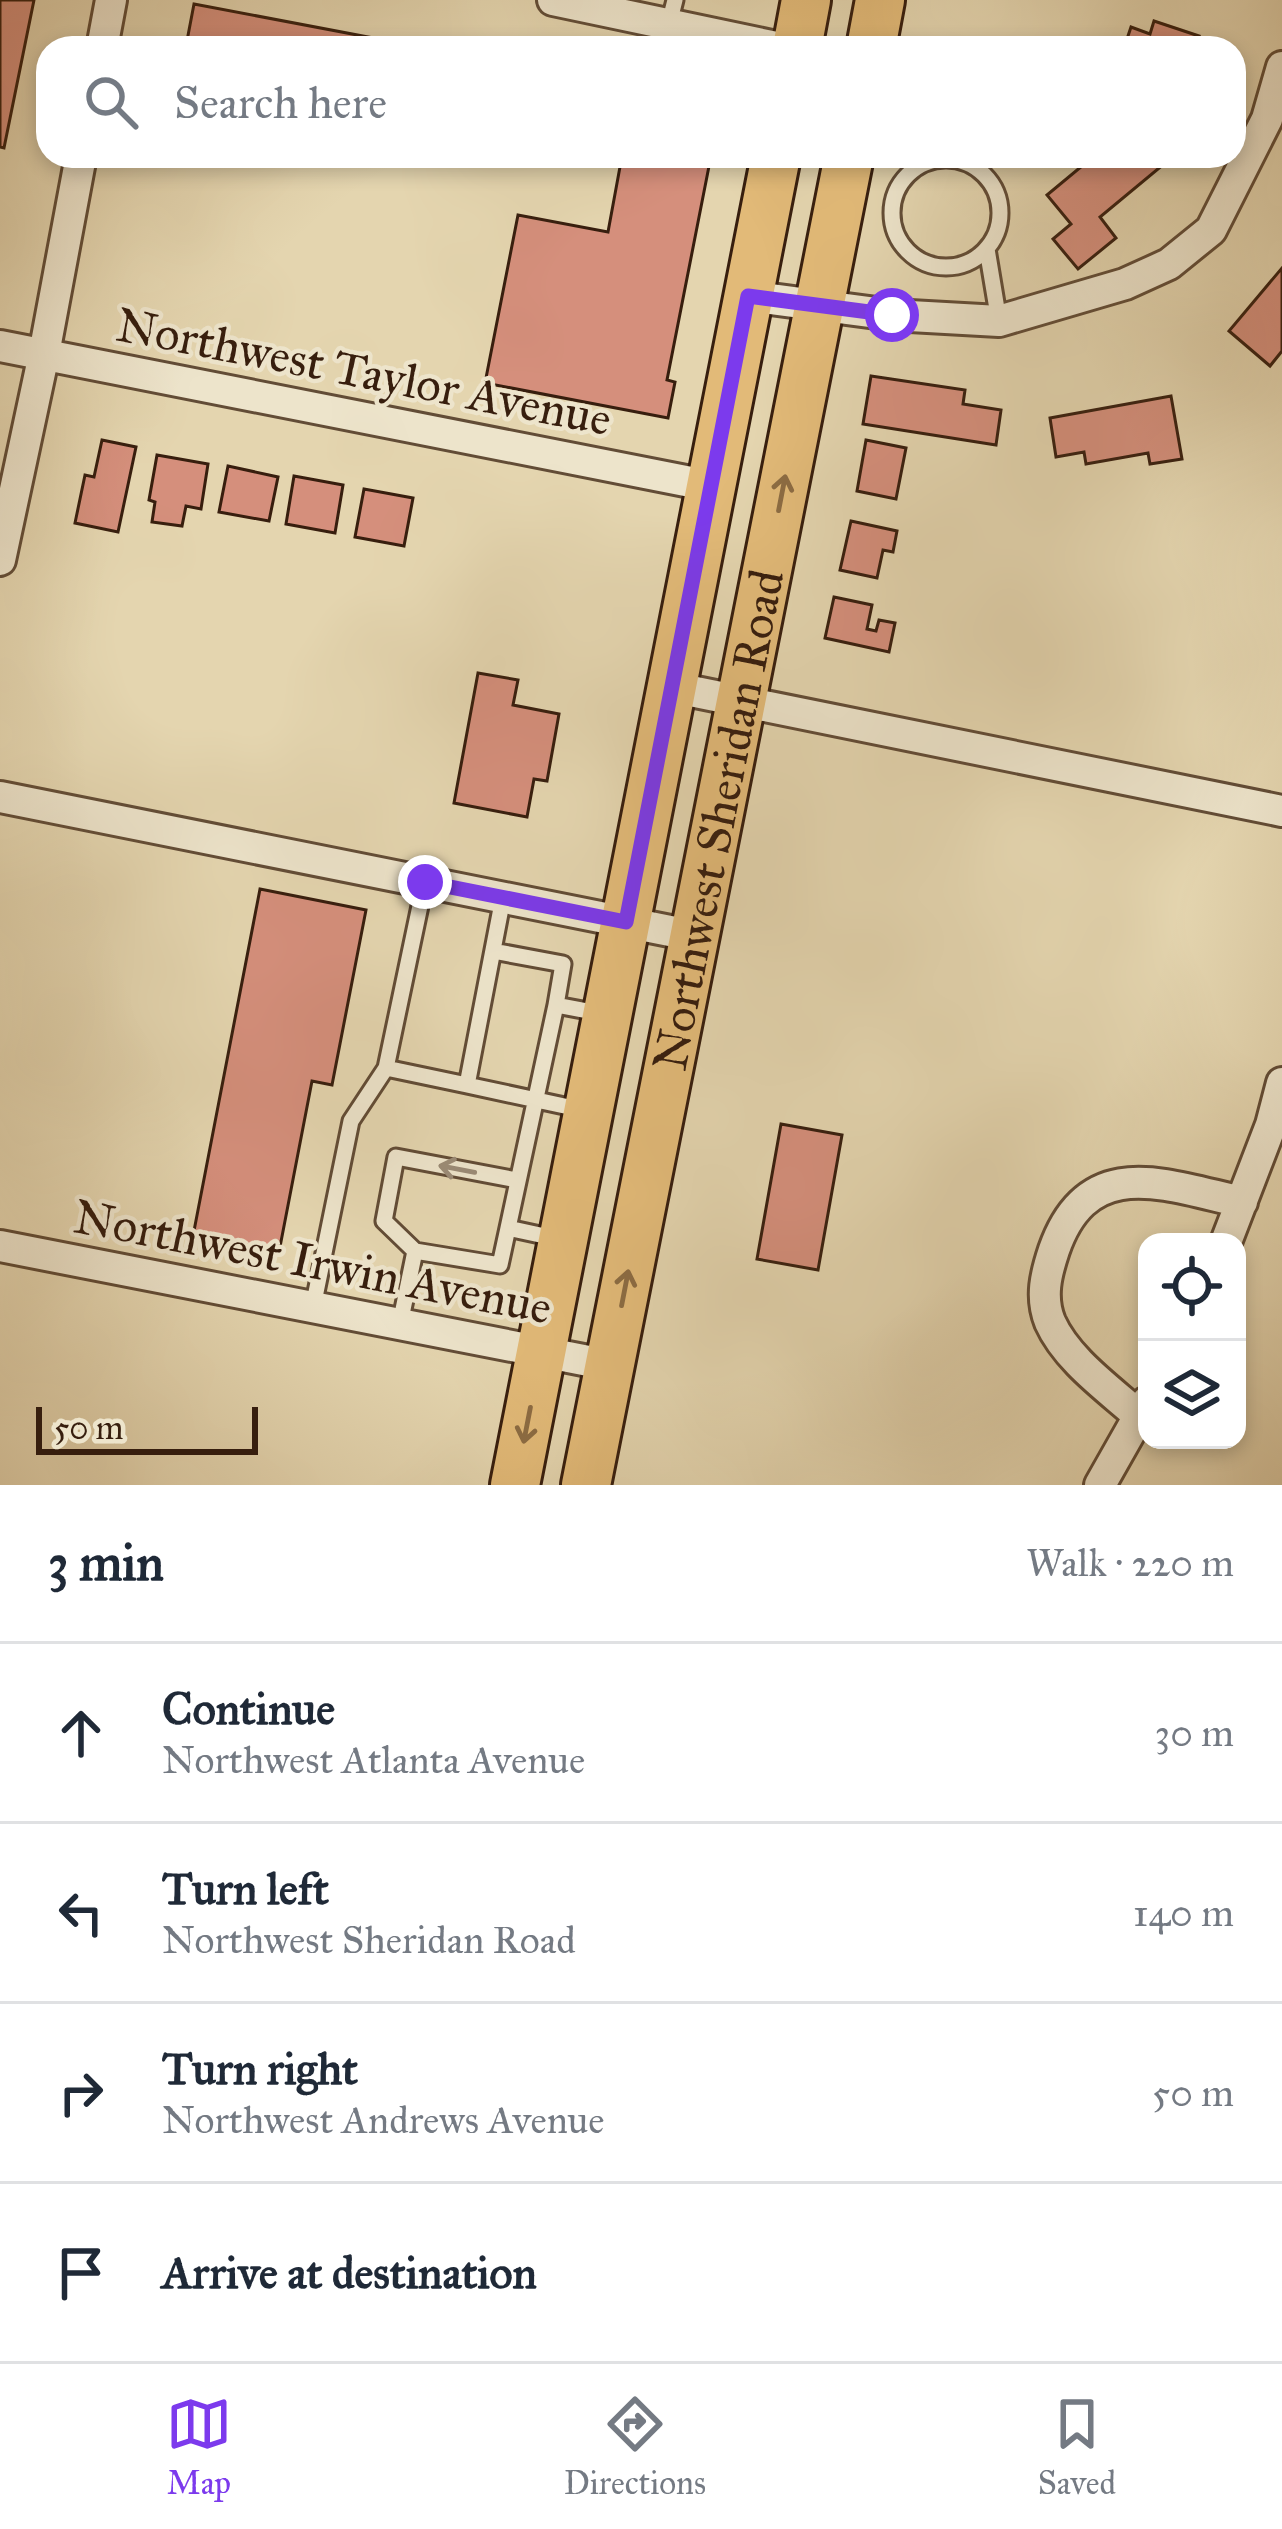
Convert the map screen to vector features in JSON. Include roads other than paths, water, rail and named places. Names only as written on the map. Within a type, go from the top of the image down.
[{"type":"main road","points":[[799,36],[806,0]]},
{"type":"main road","points":[[873,36],[880,0]]},
{"type":"main road","name":"Northwest Sheridan Road","points":[[515,1485],[774,168]]},
{"type":"main road","name":"Northwest Sheridan Road","points":[[586,1485],[847,168]]},
{"type":"street","points":[[104,36],[111,0]]},
{"type":"street","points":[[553,0],[672,12],[745,36]]},
{"type":"street","points":[[1246,161],[1267,119],[1282,67]]},
{"type":"street","points":[[0,560],[79,168]]},
{"type":"street","points":[[748,296],[892,315],[999,321],[1125,284],[1169,264],[1211,230],[1242,168]]},
{"type":"street","name":"Northwest Taylor Avenue","points":[[0,346],[711,486]]},
{"type":"street","points":[[671,687],[1282,811]]},
{"type":"street","points":[[0,797],[694,936]]},
{"type":"street","points":[[1229,1233],[1282,1083]]},
{"type":"street","points":[[1138,1405],[1074,1356],[1052,1326],[1043,1300],[1061,1230],[1081,1202],[1102,1188],[1147,1180],[1241,1202]]},
{"type":"street","name":"Northwest Irwin Avenue","points":[[0,1246],[610,1365]]},
{"type":"street","points":[[1100,1485],[1138,1418]]},
{"type":"lane","points":[[916,168],[894,194],[895,231],[918,260],[954,267],[987,249],[1000,218],[993,185],[976,168]]},
{"type":"lane","points":[[987,249],[999,321]]},
{"type":"lane","points":[[313,1306],[351,1121],[386,1068],[425,882]]},
{"type":"lane","points":[[467,1085],[503,898]]},
{"type":"lane","points":[[493,951],[563,964],[556,1005],[500,1265],[415,1251],[384,1221],[396,1157],[518,1180]]},
{"type":"lane","points":[[556,1005],[606,1015]]},
{"type":"lane","points":[[386,1068],[589,1112]]},
{"type":"lane","points":[[508,1228],[563,1240]]},
{"type":"lane","points":[[400,1324],[415,1251]]}]
